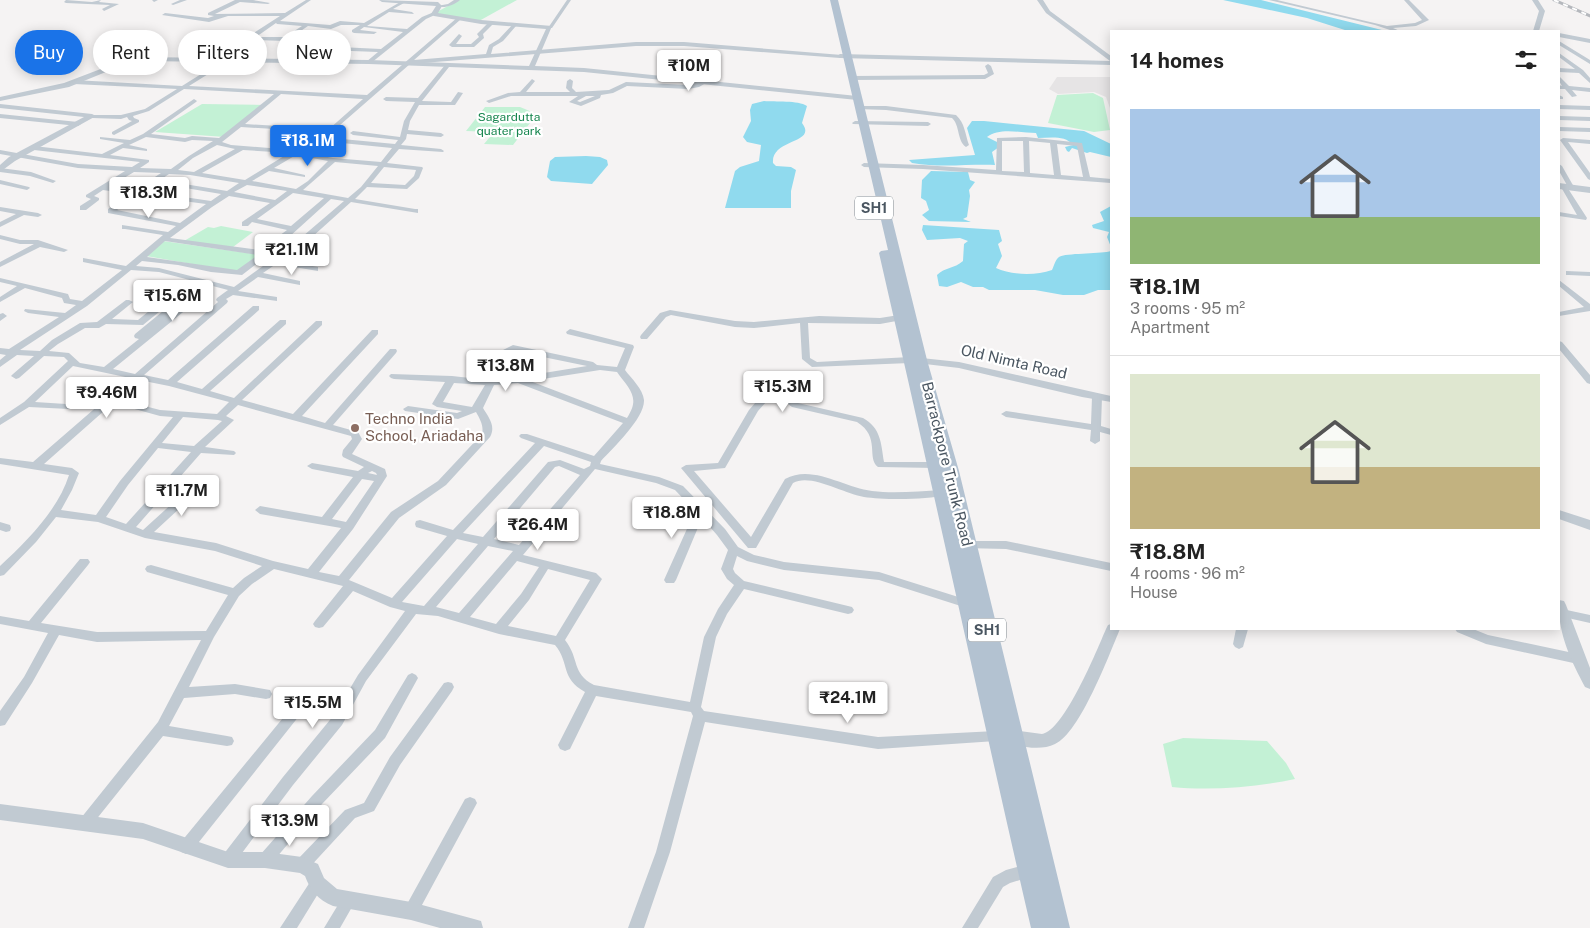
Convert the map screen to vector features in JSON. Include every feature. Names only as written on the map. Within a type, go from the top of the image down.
[{"type":"main road","name":"Barrackpore Trunk Road","points":[[826,0],[852,78],[858,123],[915,360],[936,466],[967,604],[1059,928]]},
{"type":"main road","name":"Barrackpore Trunk Road","points":[[834,0],[844,56],[855,101]]},
{"type":"main road","name":"Barrackpore Trunk Road","points":[[869,165],[899,318],[915,360],[951,471],[1004,737],[1028,871],[1042,928]]},
{"type":"street","points":[[69,0],[66,2],[115,4]]},
{"type":"street","points":[[93,3],[100,0]]},
{"type":"street","points":[[172,4],[185,0]]},
{"type":"street","points":[[219,16],[210,14],[238,0],[268,3]]},
{"type":"street","points":[[264,30],[308,0]]},
{"type":"street","points":[[382,0],[438,4],[439,6],[450,5],[458,0]]},
{"type":"street","points":[[531,68],[550,27],[569,0]]},
{"type":"street","points":[[1040,0],[1048,12],[1110,60]]},
{"type":"street","points":[[1270,0],[1395,30]]},
{"type":"street","points":[[1299,5],[1306,0]]},
{"type":"street","points":[[1388,27],[1416,24],[1426,20],[1415,12],[1406,0]]},
{"type":"street","points":[[1535,0],[1542,11],[1536,30]]},
{"type":"street","points":[[104,10],[122,1]]},
{"type":"street","points":[[374,32],[354,31],[406,1]]},
{"type":"street","points":[[434,14],[439,6]]},
{"type":"street","points":[[388,10],[412,13]]},
{"type":"street","points":[[165,15],[208,20],[227,14],[287,15]]},
{"type":"street","points":[[369,62],[424,18],[434,14],[491,23],[550,27]]},
{"type":"street","points":[[0,364],[8,353],[84,304],[181,225],[266,169],[330,131],[458,19]]},
{"type":"street","points":[[277,22],[332,27],[340,23],[408,31]]},
{"type":"street","points":[[459,36],[452,45],[473,46],[482,37],[480,34],[491,23]]},
{"type":"street","points":[[488,56],[491,46],[501,40],[514,24]]},
{"type":"street","points":[[267,39],[286,39],[308,25]]},
{"type":"street","points":[[1560,35],[1578,37],[1590,41]]},
{"type":"street","points":[[407,63],[619,45],[684,44],[844,56],[1110,61]]},
{"type":"street","points":[[1560,44],[1590,62]]},
{"type":"street","points":[[351,50],[381,51]]},
{"type":"street","points":[[1560,56],[1581,71],[1590,81]]},
{"type":"street","points":[[0,99],[74,82],[121,63],[138,59],[178,59]]},
{"type":"street","points":[[267,61],[407,63],[616,73],[855,101],[909,111],[957,117],[966,145]]},
{"type":"street","points":[[34,466],[224,301],[220,300],[299,244],[350,200],[397,148],[404,135],[407,121],[418,101],[447,66]]},
{"type":"street","points":[[852,78],[985,77],[991,74],[988,66]]},
{"type":"street","points":[[1560,70],[1590,72]]},
{"type":"street","points":[[0,106],[92,116],[130,116],[143,112],[204,75]]},
{"type":"street","points":[[1560,79],[1574,96]]},
{"type":"street","points":[[522,94],[532,81]]},
{"type":"street","points":[[74,82],[368,97]]},
{"type":"street","points":[[570,82],[569,88],[574,93]]},
{"type":"street","points":[[489,101],[507,94],[597,94],[611,92],[626,84],[688,87],[703,83]]},
{"type":"street","points":[[1560,87],[1590,90]]},
{"type":"street","points":[[181,225],[111,212],[116,206],[218,141],[279,93]]},
{"type":"street","points":[[386,99],[453,104],[460,93]]},
{"type":"street","points":[[587,94],[572,102],[581,104],[598,97],[597,94]]},
{"type":"street","points":[[103,156],[145,135],[194,101]]},
{"type":"street","points":[[157,104],[166,105]]},
{"type":"street","points":[[176,106],[186,106]]},
{"type":"street","points":[[1560,107],[1590,108]]},
{"type":"street","points":[[906,124],[903,117],[909,111]]},
{"type":"street","points":[[909,111],[914,124]]},
{"type":"street","points":[[0,116],[78,124]]},
{"type":"street","points":[[0,170],[20,154],[92,116]]},
{"type":"street","points":[[114,133],[137,120],[131,119],[130,116]]},
{"type":"street","points":[[0,124],[14,118]]},
{"type":"street","points":[[1560,118],[1590,119]]},
{"type":"street","points":[[858,123],[928,124]]},
{"type":"street","points":[[238,125],[330,131]]},
{"type":"street","points":[[1560,129],[1590,130]]},
{"type":"street","points":[[353,133],[441,136]]},
{"type":"street","points":[[145,135],[184,140],[192,138],[218,141],[226,146],[294,152],[332,160],[420,168],[413,181],[367,182]]},
{"type":"street","points":[[1561,137],[1590,142]]},
{"type":"street","points":[[1561,137],[1590,177]]},
{"type":"street","points":[[102,138],[130,142]]},
{"type":"street","points":[[999,172],[999,139],[1026,139],[1080,144],[1087,178]]},
{"type":"street","points":[[1026,139],[1027,174]]},
{"type":"street","points":[[342,141],[441,151]]},
{"type":"street","points":[[1053,141],[1058,176]]},
{"type":"street","points":[[123,146],[145,150]]},
{"type":"street","points":[[34,148],[147,161],[88,196],[96,200],[84,208]]},
{"type":"street","points":[[195,174],[242,148]]},
{"type":"street","points":[[0,152],[20,154],[78,166],[195,174],[415,212]]},
{"type":"street","points":[[293,229],[248,222],[311,181],[332,160]]},
{"type":"street","points":[[869,165],[999,172],[1110,181]]},
{"type":"street","points":[[266,169],[303,176]]},
{"type":"street","points":[[0,170],[31,174],[53,181]]},
{"type":"street","points":[[1560,170],[1565,187],[1587,220]]},
{"type":"street","points":[[156,181],[277,202]]},
{"type":"street","points":[[0,182],[27,188]]},
{"type":"street","points":[[1565,187],[1590,190]]},
{"type":"street","points":[[104,188],[213,203]]},
{"type":"street","points":[[142,258],[178,262],[211,270],[239,273],[330,197]]},
{"type":"street","points":[[0,210],[38,215]]},
{"type":"street","points":[[0,225],[22,213]]},
{"type":"street","points":[[1560,214],[1587,220]]},
{"type":"street","points":[[125,227],[170,234]]},
{"type":"street","points":[[0,237],[20,242],[38,242],[64,250]]},
{"type":"street","points":[[163,239],[281,255]]},
{"type":"street","points":[[0,265],[40,244]]},
{"type":"street","points":[[86,260],[128,268],[159,270],[274,300]]},
{"type":"street","points":[[273,261],[315,269]]},
{"type":"street","points":[[1569,273],[1590,274]]},
{"type":"street","points":[[255,274],[297,282]]},
{"type":"street","points":[[0,280],[65,296],[67,301],[84,304]]},
{"type":"street","points":[[1560,283],[1590,309]]},
{"type":"street","points":[[0,300],[23,286]]},
{"type":"street","points":[[106,370],[147,338],[184,302],[201,292]]},
{"type":"street","points":[[104,321],[140,322],[168,300],[184,302]]},
{"type":"street","points":[[16,376],[55,342],[83,325],[97,326],[129,302]]},
{"type":"street","points":[[170,383],[256,308]]},
{"type":"street","points":[[1560,314],[1590,309]]},
{"type":"street","points":[[28,311],[67,316]]},
{"type":"street","points":[[644,337],[662,315],[670,312],[735,324],[754,325],[828,318],[880,321],[899,318]]},
{"type":"street","points":[[804,321],[806,359],[815,365],[915,360]]},
{"type":"street","points":[[203,393],[283,322]]},
{"type":"street","points":[[218,417],[319,323]]},
{"type":"street","points":[[296,417],[375,332]]},
{"type":"street","points":[[570,332],[630,347],[620,370]]},
{"type":"street","points":[[1560,345],[1590,381]]},
{"type":"street","points":[[408,409],[458,416],[476,409],[486,383],[504,353],[513,348],[620,370],[639,400],[637,411],[629,422],[462,618]]},
{"type":"street","points":[[327,426],[393,351]]},
{"type":"street","points":[[8,353],[66,355],[77,365],[170,383],[355,434],[356,439],[348,450],[347,455],[382,472],[380,479],[349,526],[311,573]]},
{"type":"street","name":"Old Nimta Road","points":[[915,360],[959,365],[1110,399]]},
{"type":"street","points":[[2,418],[27,404],[72,362]]},
{"type":"street","points":[[394,376],[486,383],[520,380],[600,367]]},
{"type":"street","points":[[319,624],[395,515],[447,478],[487,435],[488,427],[476,409],[437,404],[452,379]]},
{"type":"street","points":[[520,380],[629,422]]},
{"type":"street","points":[[936,466],[882,465],[879,463],[875,432],[867,424],[860,420],[795,405],[773,388],[754,410],[721,466],[686,468],[752,545],[789,481],[795,477],[808,477],[861,494],[942,493]]},
{"type":"street","points":[[1095,441],[1097,397]]},
{"type":"street","points":[[112,400],[160,413],[179,416],[218,417],[229,420],[198,449],[130,528]]},
{"type":"street","points":[[27,404],[66,407]]},
{"type":"street","points":[[1006,414],[1110,432]]},
{"type":"street","points":[[99,519],[124,483],[179,416]]},
{"type":"street","points":[[524,436],[595,463],[673,484],[687,495],[721,532],[734,550],[751,558],[766,562],[879,576],[967,604]]},
{"type":"street","points":[[394,604],[455,534],[541,443]]},
{"type":"street","points":[[155,445],[231,453]]},
{"type":"street","points":[[0,461],[68,470],[74,473],[73,479],[54,513],[30,544],[0,572]]},
{"type":"street","points":[[427,610],[484,541],[552,464],[560,463],[585,473]]},
{"type":"street","points":[[312,466],[380,479]]},
{"type":"street","points":[[324,522],[360,475],[370,467]]},
{"type":"street","points":[[145,534],[202,482]]},
{"type":"street","points":[[260,510],[349,526]]},
{"type":"street","points":[[670,580],[700,511]]},
{"type":"street","points":[[54,513],[99,519],[145,534],[216,547],[272,565],[347,583],[394,604],[559,641],[567,651],[573,674],[581,684],[592,690],[698,712],[878,742],[1004,737],[1035,741],[1049,740],[1061,731],[1085,692],[1114,630]]},
{"type":"street","points":[[1560,514],[1590,525]]},
{"type":"street","points":[[420,524],[484,541],[546,564],[592,576],[596,579],[559,641]]},
{"type":"street","points":[[967,545],[1006,545],[1110,567]]},
{"type":"street","points":[[734,550],[726,570],[729,576],[741,584],[848,610]]},
{"type":"street","points":[[32,626],[84,562]]},
{"type":"street","points":[[499,628],[524,597],[546,564]]},
{"type":"street","points":[[86,822],[161,730],[210,635],[235,593],[248,581],[272,565]]},
{"type":"street","points":[[151,569],[235,593]]},
{"type":"street","points":[[636,928],[663,852],[698,712],[710,637],[722,612],[741,584]]},
{"type":"street","points":[[228,860],[342,713],[362,678],[413,609]]},
{"type":"street","points":[[1560,609],[1590,619]]},
{"type":"street","points":[[1560,609],[1578,659],[1590,683]]},
{"type":"street","points":[[0,620],[97,637],[210,635]]},
{"type":"street","points":[[0,721],[28,680],[56,630]]},
{"type":"street","points":[[1239,644],[1242,630]]},
{"type":"street","points":[[1464,630],[1486,639],[1578,659]]},
{"type":"street","points":[[265,860],[317,800],[380,734],[412,678]]},
{"type":"street","points":[[302,865],[350,814],[369,807],[395,761],[448,687]]},
{"type":"street","points":[[181,693],[235,689],[266,694]]},
{"type":"street","points":[[565,745],[592,690]]},
{"type":"street","points":[[186,847],[300,706],[325,707],[342,713]]},
{"type":"street","points":[[161,730],[227,741]]},
{"type":"street","points":[[411,911],[470,803]]},
{"type":"street","points":[[0,812],[143,831],[228,860],[265,860],[302,865],[312,870],[317,884],[333,897],[411,911],[474,928]]},
{"type":"street","points":[[970,928],[998,882],[1006,877],[1028,871]]},
{"type":"street","points":[[288,928],[317,884]]},
{"type":"street","points":[[332,928],[349,900]]},
{"type":"shaded area","points":[[1057,77],[1110,77],[1110,108],[1106,97],[1094,92],[1058,94],[1049,89]]},
{"type":"green space","points":[[459,0],[517,0],[479,21],[435,13]]},
{"type":"green space","points":[[1093,93],[1103,98],[1110,130],[1094,132],[1048,123],[1057,95]]},
{"type":"green space","points":[[202,104],[265,105],[225,137],[155,132]]},
{"type":"green space","name":"Sagardutta quater park","points":[[485,107],[520,107],[537,114],[513,145],[484,144],[494,132],[466,131]]},
{"type":"green space","points":[[221,226],[253,232],[233,247],[184,241],[208,227]]},
{"type":"green space","points":[[163,241],[261,255],[238,272],[146,256]]},
{"type":"green space","points":[[1183,738],[1267,741],[1286,763],[1295,779],[1234,788],[1202,789],[1172,787],[1163,744]]},
{"type":"water","points":[[1223,0],[1261,0],[1382,30],[1345,30],[1307,18]]},
{"type":"water","points":[[764,101],[792,102],[807,106],[802,123],[805,130],[804,135],[779,149],[774,155],[773,163],[776,166],[791,167],[796,170],[791,191],[791,208],[725,208],[735,171],[740,167],[759,161],[761,145],[747,142],[743,137],[751,121],[750,110],[752,104]]},
{"type":"water","points":[[972,121],[984,121],[1084,131],[1110,144],[1110,157],[1087,153],[1072,148],[1069,152],[1065,147],[1073,145],[1062,138],[1038,138],[1036,133],[1004,131],[987,137],[997,142],[999,147],[992,152],[995,165],[933,165],[912,163],[909,160],[975,155],[967,128]]},
{"type":"water","points":[[555,157],[600,157],[607,160],[608,165],[592,184],[551,181],[547,177],[550,161]]},
{"type":"water","points":[[931,171],[968,172],[970,180],[975,182],[969,190],[967,217],[963,219],[971,222],[929,221],[922,215],[929,210],[926,201],[921,198],[922,180]]},
{"type":"water","points":[[1110,207],[1110,244],[1107,237],[1109,232],[1093,228],[1092,225],[1104,221],[1100,212]]},
{"type":"water","points":[[923,225],[999,230],[1002,241],[998,244],[1002,256],[996,268],[1016,273],[1031,274],[1052,270],[1056,260],[1062,256],[1110,251],[1110,290],[1098,290],[1084,295],[1063,295],[1035,290],[989,290],[983,287],[973,287],[961,282],[947,287],[939,286],[937,275],[963,261],[964,244],[968,241],[960,238],[927,240],[922,230]]},
{"type":"railway","points":[[1554,0],[1590,16]]},
{"type":"place","name":"Techno India School, Ariadaha","points":[[355,428]]}]
